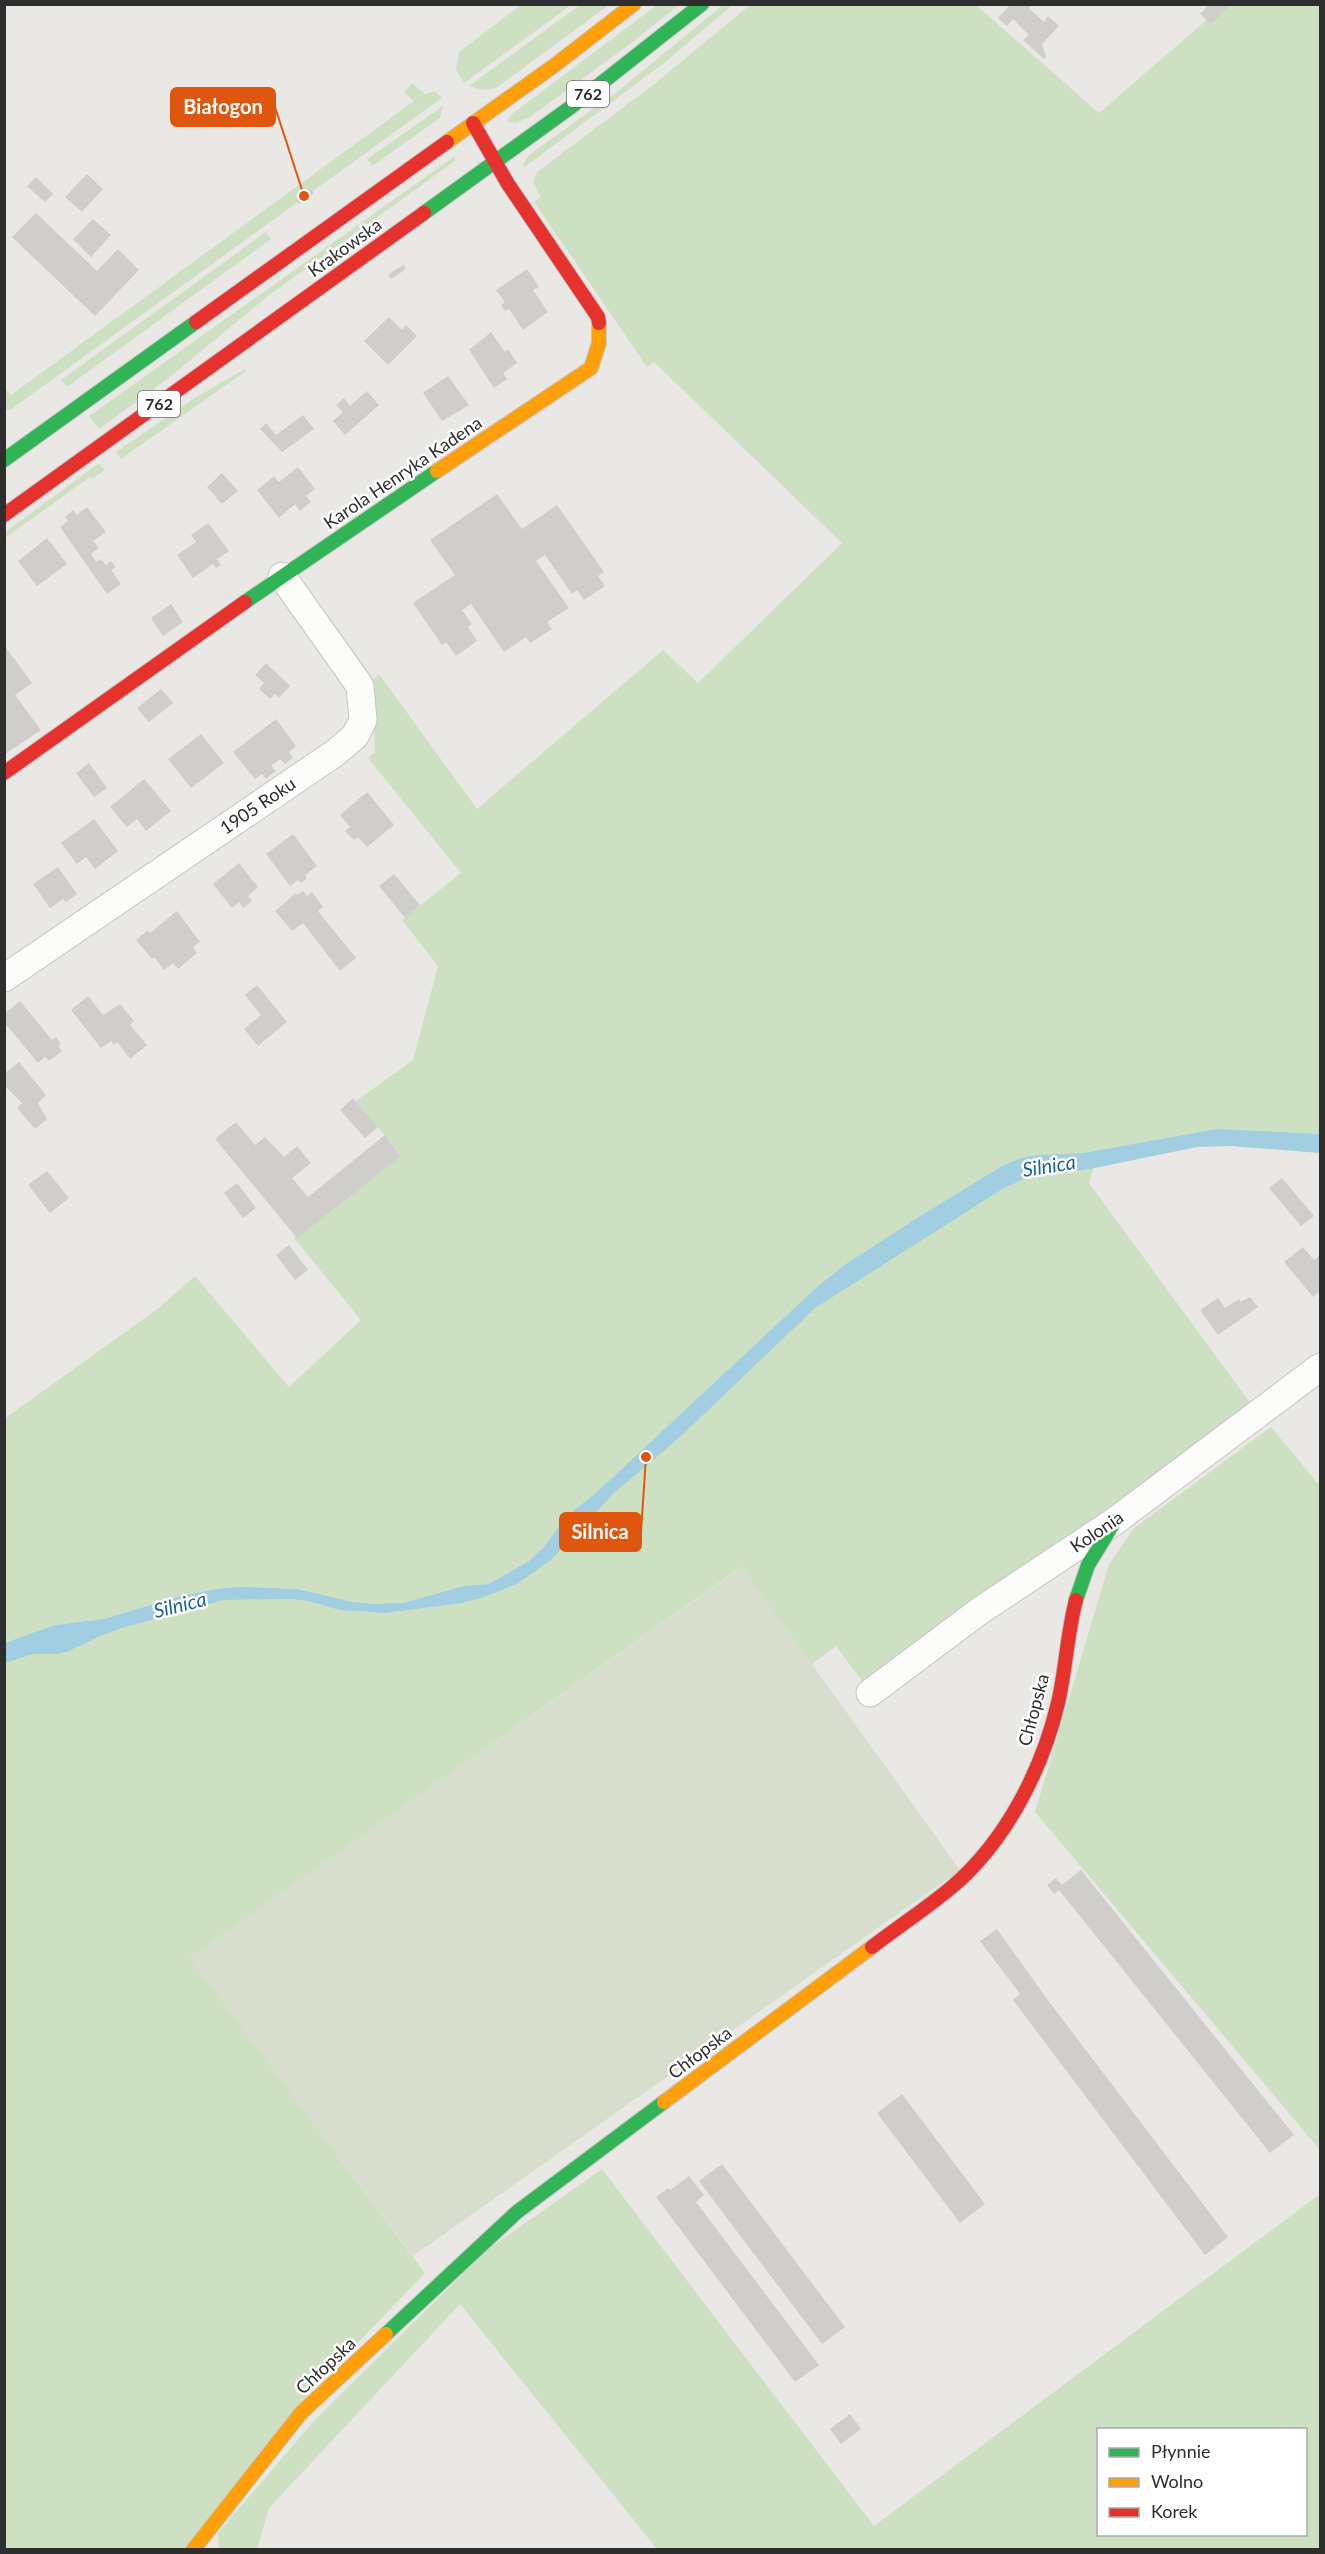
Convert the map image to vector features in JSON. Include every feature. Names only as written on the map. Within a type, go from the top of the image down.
[{"type":"street","name":"Krakowska","points":[[4,460],[473,123],[634,4]]},
{"type":"street","name":"Krakowska","points":[[4,515],[495,163],[652,45],[702,4]]},
{"type":"street","name":"Karola Henryka Kadena","points":[[4,772],[282,576],[591,368],[598,354],[601,337],[598,317],[495,163],[473,123]]},
{"type":"street","name":"1905 Roku","points":[[4,978],[335,753],[355,736],[363,720],[360,686],[282,576]]},
{"type":"street","name":"Kolonia","points":[[870,1693],[981,1610],[1115,1521],[1320,1367]]},
{"type":"street","name":"Chłopska","points":[[194,2550],[301,2413],[517,2212],[953,1886],[981,1859],[1002,1832],[1017,1807],[1041,1756],[1057,1704],[1074,1605],[1085,1571],[1115,1521]]},
{"type":"green space","points":[[522,4],[571,5],[464,83],[456,70],[459,52]]},
{"type":"green space","points":[[580,5],[609,5],[496,88],[483,90],[469,86]]},
{"type":"green space","points":[[657,5],[679,5],[530,117],[516,123],[509,122],[508,119],[512,114]]},
{"type":"green space","points":[[723,5],[733,5],[664,63],[526,166],[522,166],[529,155],[618,91]]},
{"type":"green space","points":[[750,5],[976,5],[1099,113],[1224,5],[1320,5],[1320,1140],[1217,1129],[1097,1157],[1089,1183],[1251,1404],[865,1685],[836,1646],[812,1664],[741,1567],[190,1958],[425,2273],[305,2398],[185,2549],[5,2549],[4,1419],[156,1310],[195,1276],[289,1387],[361,1320],[294,1238],[401,1155],[356,1101],[413,1060],[438,966],[402,920],[461,873],[368,758],[375,752],[372,681],[379,674],[477,809],[663,650],[698,683],[842,543],[654,362],[647,367],[534,202],[541,197],[533,183],[537,172],[653,85]]},
{"type":"green space","points":[[412,83],[425,94],[435,91],[442,98],[10,410],[5,410],[4,387],[11,395],[414,101],[404,92]]},
{"type":"green space","points":[[443,106],[440,118],[372,166],[367,159]]},
{"type":"green space","points":[[455,156],[455,161],[268,296],[166,380],[99,429],[89,416]]},
{"type":"green space","points":[[266,232],[271,239],[67,387],[61,380]]},
{"type":"green space","points":[[245,369],[246,371],[121,459],[116,452],[196,397]]},
{"type":"green space","points":[[99,463],[105,470],[92,479],[90,477],[5,538],[4,533]]},
{"type":"green space","points":[[1271,1427],[1320,1486],[1320,2150],[1035,1812],[1109,1564],[1134,1528]]},
{"type":"green space","points":[[742,1567],[960,1870],[413,2256],[189,1958]]},
{"type":"green space","points":[[602,2169],[874,2526],[1320,2194],[1320,2549],[657,2549],[460,2304],[269,2508],[257,2549],[219,2550],[218,2533],[313,2422],[487,2250]]},
{"type":"water","points":[[1217,1129],[1320,1134],[1320,1153],[1230,1146],[1197,1147],[1090,1169],[1024,1179],[1004,1188],[815,1308],[680,1437],[614,1493],[551,1560],[517,1584],[462,1603],[385,1613],[340,1610],[292,1599],[223,1600],[122,1628],[69,1651],[58,1654],[33,1654],[5,1663],[5,1643],[55,1625],[104,1619],[181,1596],[222,1588],[297,1589],[352,1602],[375,1604],[404,1603],[464,1586],[489,1584],[529,1561],[544,1547],[566,1517],[596,1493],[816,1288],[843,1266],[914,1220],[1002,1166],[1021,1158],[1083,1153]]},
{"type":"building","points":[[1209,4],[1226,4],[1228,7],[1211,24],[1200,14]]},
{"type":"building","points":[[1010,5],[1032,5],[1029,8],[1044,22],[1048,16],[1059,26],[1042,44],[1046,57],[1044,59],[1023,40],[1029,35],[1013,19],[1007,26],[998,18]]},
{"type":"building","points":[[87,174],[103,189],[82,212],[65,197]]},
{"type":"building","points":[[36,177],[53,194],[45,202],[27,186]]},
{"type":"building","points":[[310,188],[314,193],[299,204],[295,199]]},
{"type":"building","points":[[36,213],[97,271],[118,249],[139,270],[95,316],[12,237]]},
{"type":"building","points":[[93,219],[111,235],[91,257],[73,239]]},
{"type":"building","points":[[403,265],[406,269],[391,279],[388,275]]},
{"type":"building","points":[[527,269],[539,287],[533,290],[548,312],[523,330],[509,309],[505,311],[501,305],[505,302],[496,290]]},
{"type":"building","points":[[389,317],[402,330],[406,325],[417,336],[388,365],[364,341]]},
{"type":"building","points":[[491,332],[505,352],[508,349],[517,363],[503,373],[507,379],[494,388],[469,350]]},
{"type":"building","points":[[448,376],[469,405],[442,421],[423,393]]},
{"type":"building","points":[[367,391],[379,405],[345,435],[333,421],[343,412],[336,405],[344,398],[350,406]]},
{"type":"building","points":[[303,415],[314,429],[282,452],[260,429],[266,423],[276,435]]},
{"type":"building","points":[[298,467],[315,489],[306,496],[311,502],[300,511],[295,504],[279,518],[257,490],[274,476],[279,482]]},
{"type":"building","points":[[222,473],[238,491],[222,504],[207,487]]},
{"type":"building","points":[[497,494],[522,529],[557,505],[604,572],[598,576],[605,586],[584,600],[577,590],[572,594],[545,555],[536,561],[569,608],[547,622],[552,629],[530,643],[526,637],[504,652],[471,604],[462,610],[472,624],[468,627],[477,641],[456,656],[446,642],[442,645],[413,603],[455,575],[430,540]]},
{"type":"building","points":[[87,507],[106,532],[93,541],[99,548],[91,554],[96,562],[101,559],[106,565],[111,561],[116,567],[111,570],[121,584],[107,594],[60,527],[68,521],[65,517],[73,510],[77,515]]},
{"type":"building","points":[[208,523],[229,551],[217,559],[221,565],[216,568],[213,564],[193,578],[177,555],[196,542],[191,535]]},
{"type":"building","points":[[47,538],[67,564],[37,586],[18,561]]},
{"type":"building","points":[[171,604],[183,622],[163,636],[151,618]]},
{"type":"building","points":[[4,645],[32,683],[15,695],[41,730],[4,755]]},
{"type":"building","points":[[266,663],[290,686],[279,698],[275,694],[270,699],[259,689],[264,683],[255,675]]},
{"type":"building","points":[[161,689],[173,703],[149,722],[137,708]]},
{"type":"building","points":[[276,719],[296,746],[289,752],[293,758],[285,764],[280,759],[271,766],[276,771],[266,779],[262,774],[255,779],[233,752]]},
{"type":"building","points":[[201,734],[224,763],[191,788],[168,759]]},
{"type":"building","points":[[89,763],[107,788],[94,797],[76,773]]},
{"type":"building","points":[[144,779],[171,811],[146,831],[137,819],[127,827],[110,807]]},
{"type":"building","points":[[367,792],[394,825],[367,847],[358,837],[354,840],[345,831],[350,827],[340,815]]},
{"type":"building","points":[[94,819],[118,851],[95,869],[86,857],[77,864],[61,843]]},
{"type":"building","points":[[293,834],[317,866],[305,875],[307,878],[301,883],[298,880],[290,886],[266,854]]},
{"type":"building","points":[[239,863],[258,887],[248,896],[252,901],[243,908],[239,902],[232,908],[213,884]]},
{"type":"building","points":[[58,867],[77,894],[66,902],[63,899],[50,908],[33,884]]},
{"type":"building","points":[[394,874],[420,905],[405,918],[379,886]]},
{"type":"building","points":[[303,891],[307,896],[312,892],[323,907],[318,911],[356,958],[340,971],[303,923],[292,931],[275,911],[296,893],[297,895]]},
{"type":"building","points":[[177,911],[200,942],[193,947],[197,953],[178,969],[173,963],[164,970],[136,940],[148,930],[150,933]]},
{"type":"building","points":[[257,985],[287,1022],[258,1046],[244,1029],[261,1015],[245,995]]},
{"type":"building","points":[[88,996],[103,1015],[120,1004],[134,1021],[130,1025],[147,1045],[130,1059],[117,1042],[114,1045],[111,1041],[101,1048],[71,1010]]},
{"type":"building","points":[[20,1001],[52,1040],[56,1037],[61,1044],[58,1046],[62,1051],[49,1061],[45,1057],[38,1063],[4,1022],[4,1014]]},
{"type":"building","points":[[19,1062],[46,1095],[38,1103],[47,1119],[35,1129],[17,1108],[22,1103],[4,1085],[4,1074]]},
{"type":"building","points":[[353,1098],[378,1127],[365,1138],[340,1110]]},
{"type":"building","points":[[236,1122],[255,1145],[265,1137],[284,1157],[297,1146],[311,1163],[292,1178],[308,1197],[385,1135],[401,1156],[297,1238],[215,1139]]},
{"type":"building","points":[[47,1171],[69,1198],[50,1213],[28,1185]]},
{"type":"building","points":[[1282,1178],[1314,1216],[1301,1226],[1269,1188]]},
{"type":"building","points":[[237,1183],[256,1208],[243,1218],[224,1193]]},
{"type":"building","points":[[289,1245],[308,1270],[295,1280],[276,1255]]},
{"type":"building","points":[[1303,1247],[1314,1260],[1320,1255],[1320,1291],[1313,1297],[1284,1262]]},
{"type":"building","points":[[1250,1297],[1258,1307],[1218,1335],[1200,1310],[1218,1298],[1225,1308],[1239,1299],[1241,1302]]},
{"type":"building","points":[[1081,1870],[1294,2135],[1270,2153],[1059,1890],[1054,1894],[1047,1885],[1056,1878],[1062,1885]]},
{"type":"building","points":[[997,1929],[1047,1999],[1228,2237],[1205,2255],[1013,2000],[1020,1994],[980,1941]]},
{"type":"building","points":[[902,2094],[985,2204],[960,2223],[877,2113]]},
{"type":"building","points":[[722,2164],[845,2327],[822,2344],[699,2181]]},
{"type":"building","points":[[689,2176],[704,2195],[696,2202],[819,2365],[795,2382],[656,2197]]},
{"type":"building","points":[[850,2414],[861,2429],[841,2444],[830,2429]]},
{"type":"traffic: fast","points":[[424,213],[571,107],[702,4]]},
{"type":"traffic: fast","points":[[4,460],[196,322]]},
{"type":"traffic: fast","points":[[245,602],[437,471]]},
{"type":"traffic: fast","points":[[1076,1600],[1088,1565],[1115,1521]]},
{"type":"traffic: fast","points":[[386,2334],[517,2212],[664,2102]]},
{"type":"traffic: slow","points":[[447,142],[555,65],[634,4]]},
{"type":"traffic: slow","points":[[437,471],[591,368],[599,343],[599,323]]},
{"type":"traffic: slow","points":[[664,2102],[872,1947]]},
{"type":"traffic: slow","points":[[193,2550],[301,2413],[386,2334]]},
{"type":"traffic: jam","points":[[473,123],[508,184],[598,317],[599,323]]},
{"type":"traffic: jam","points":[[196,322],[447,142]]},
{"type":"traffic: jam","points":[[4,515],[424,213]]},
{"type":"traffic: jam","points":[[4,773],[245,602]]},
{"type":"traffic: jam","points":[[872,1947],[942,1895],[971,1869],[989,1848],[1019,1803],[1032,1779],[1051,1728],[1061,1690],[1076,1600]]},
{"type":"place","name":"Białogon","points":[[304,196]]},
{"type":"place","name":"Silnica","points":[[646,1457]]}]
